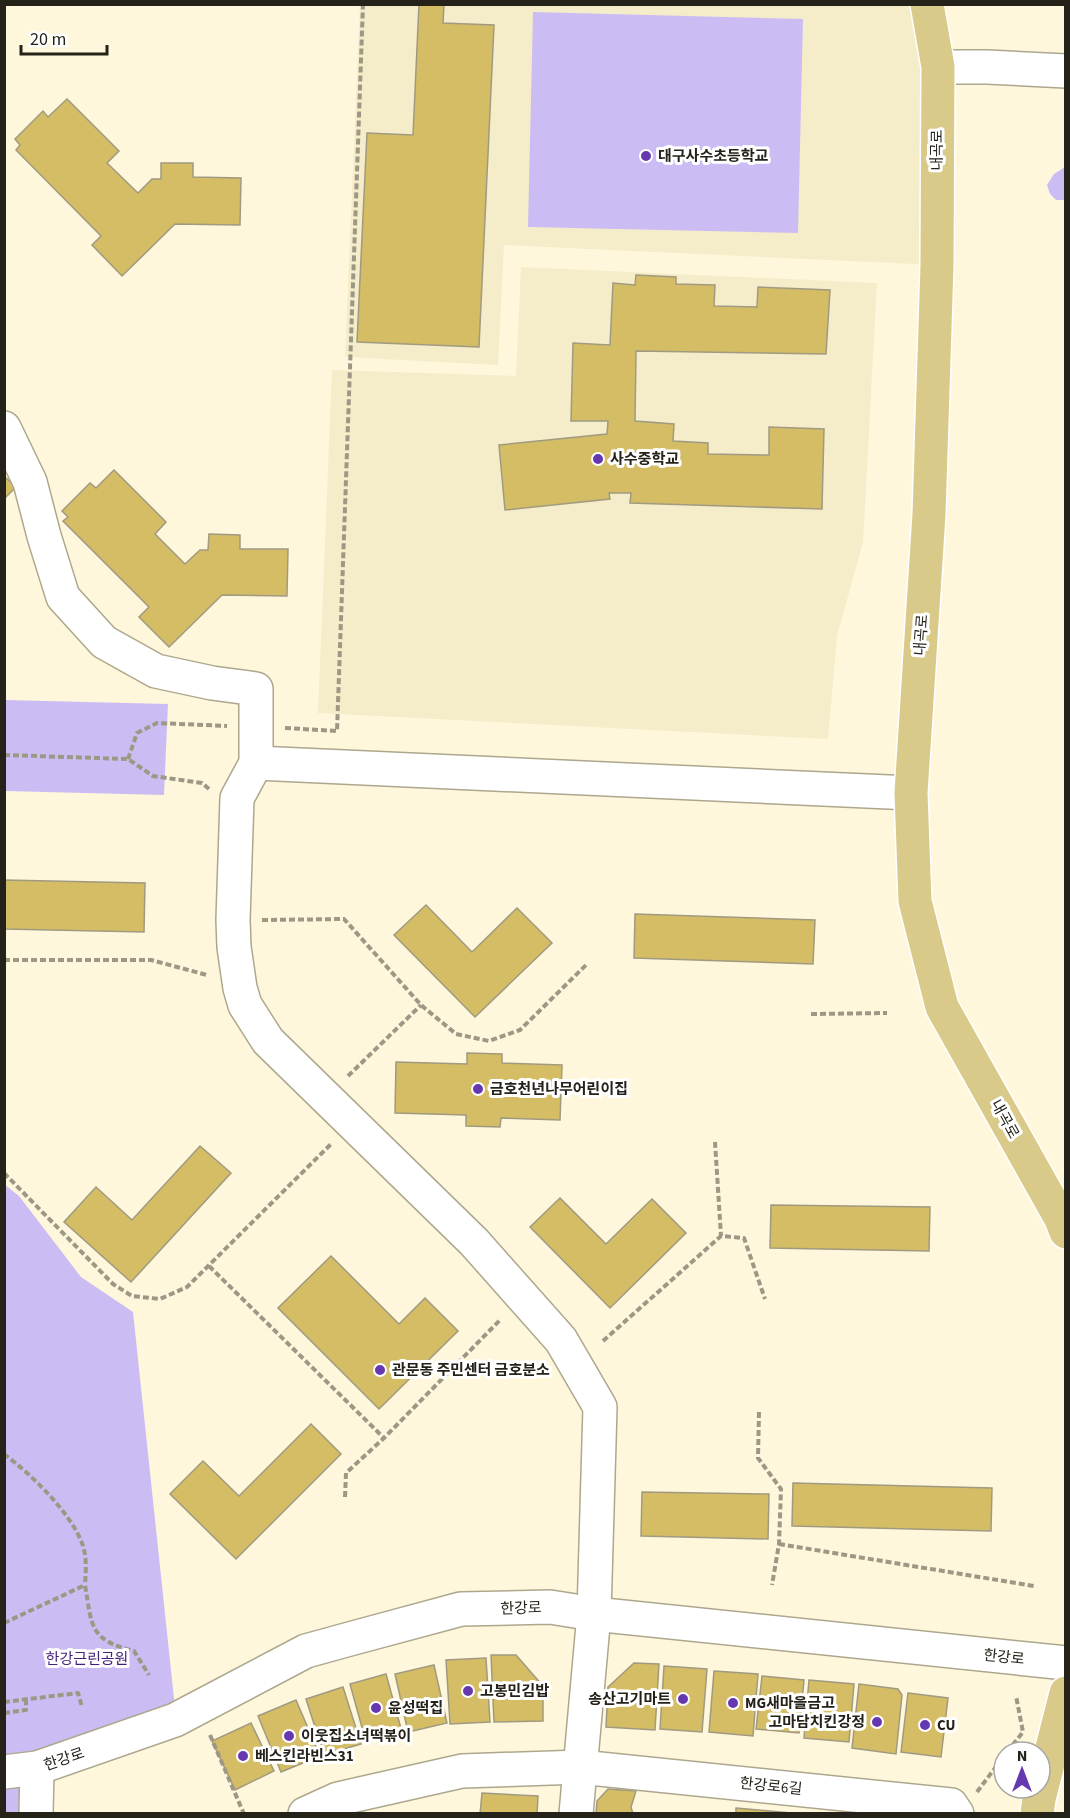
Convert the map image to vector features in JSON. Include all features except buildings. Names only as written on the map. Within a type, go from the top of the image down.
[{"type":"main road","name":"내곡로","points":[[927,4],[938,67],[937,265],[929,502],[911,793],[915,901],[942,1007],[1061,1219],[1065,1232]]},
{"type":"main road","points":[[1037,1814],[1065,1693]]},
{"type":"street","points":[[938,67],[987,66],[1065,71]]},
{"type":"street","points":[[4,428],[30,482],[63,597],[104,642],[156,671],[212,683],[256,689],[256,762],[237,798],[232,920],[236,973],[245,1005],[268,1041],[474,1242],[561,1340],[600,1407],[594,1614],[576,1814]]},
{"type":"street","points":[[256,762],[911,793]]},
{"type":"street","name":"한강로","points":[[4,1772],[37,1768],[175,1720],[306,1652],[461,1610],[550,1607],[594,1614],[1065,1663]]},
{"type":"street","name":"한강로6길","points":[[305,1814],[338,1799],[462,1771],[580,1767],[965,1805]]},
{"type":"street","points":[[36,1814],[37,1768]]},
{"type":"path","points":[[279,728],[337,730],[363,4]]},
{"type":"path","points":[[128,759],[137,733],[157,723],[234,726]]},
{"type":"path","points":[[4,755],[128,759],[153,776],[202,783],[212,792]]},
{"type":"path","points":[[259,920],[344,919],[422,1005],[456,1034],[489,1041],[520,1030],[587,964]]},
{"type":"path","points":[[4,960],[151,960],[207,975]]},
{"type":"path","points":[[343,1081],[422,1005]]},
{"type":"path","points":[[810,1014],[887,1013]]},
{"type":"path","points":[[4,1173],[113,1284],[132,1296],[160,1299],[187,1287],[335,1141]]},
{"type":"path","points":[[714,1142],[721,1236]]},
{"type":"path","points":[[603,1341],[721,1236],[744,1238],[765,1299]]},
{"type":"path","points":[[209,1266],[384,1438]]},
{"type":"path","points":[[345,1497],[346,1473],[384,1438],[502,1318]]},
{"type":"path","points":[[759,1412],[758,1458],[781,1489],[779,1544],[772,1585]]},
{"type":"path","points":[[4,1455],[25,1470],[73,1524],[82,1544],[86,1563],[85,1585],[90,1618],[99,1636],[116,1647],[134,1652],[149,1675]]},
{"type":"path","points":[[779,1544],[1034,1586]]},
{"type":"path","points":[[4,1623],[85,1585]]},
{"type":"path","points":[[4,1702],[78,1693],[82,1707]]},
{"type":"path","points":[[1017,1696],[1023,1732],[1017,1740]]},
{"type":"path","points":[[4,1713],[26,1710],[26,1699]]},
{"type":"path","points":[[206,1726],[244,1814]]},
{"type":"path","points":[[965,1805],[992,1771]]},
{"type":"shaded area","name":"대구사수초등학교","points":[[360,5],[927,5],[937,265],[504,245],[498,365],[345,357]]},
{"type":"shaded area","name":"사수중학교","points":[[521,267],[877,283],[863,542],[837,636],[828,739],[318,713],[332,370],[516,376]]},
{"type":"green space","points":[[533,12],[803,19],[798,233],[528,227]]},
{"type":"green space","points":[[1065,167],[1065,200],[1056,200],[1050,194],[1047,185],[1054,174]]},
{"type":"green space","points":[[5,700],[168,704],[164,795],[5,791]]},
{"type":"green space","name":"한강근린공원","points":[[4,1184],[19,1196],[81,1277],[133,1312],[175,1708],[37,1768],[36,1813],[5,1813]]},
{"type":"place","name":"대구사수초등학교","points":[[646,156]]},
{"type":"place","name":"사수중학교","points":[[598,459]]},
{"type":"place","name":"금호천년나무어린이집","points":[[478,1089]]},
{"type":"place","name":"관문동 주민센터 금호분소","points":[[380,1370]]},
{"type":"place","name":"고봉민김밥","points":[[468,1691]]},
{"type":"place","name":"송산고기마트","points":[[683,1699]]},
{"type":"place","name":"MG새마을금고","points":[[733,1703]]},
{"type":"place","name":"윤성떡집","points":[[376,1708]]},
{"type":"place","name":"고마담치킨강정","points":[[877,1722]]},
{"type":"place","name":"CU","points":[[925,1725]]},
{"type":"place","name":"이웃집소녀떡볶이","points":[[289,1736]]},
{"type":"place","name":"베스킨라빈스31","points":[[243,1756]]}]
